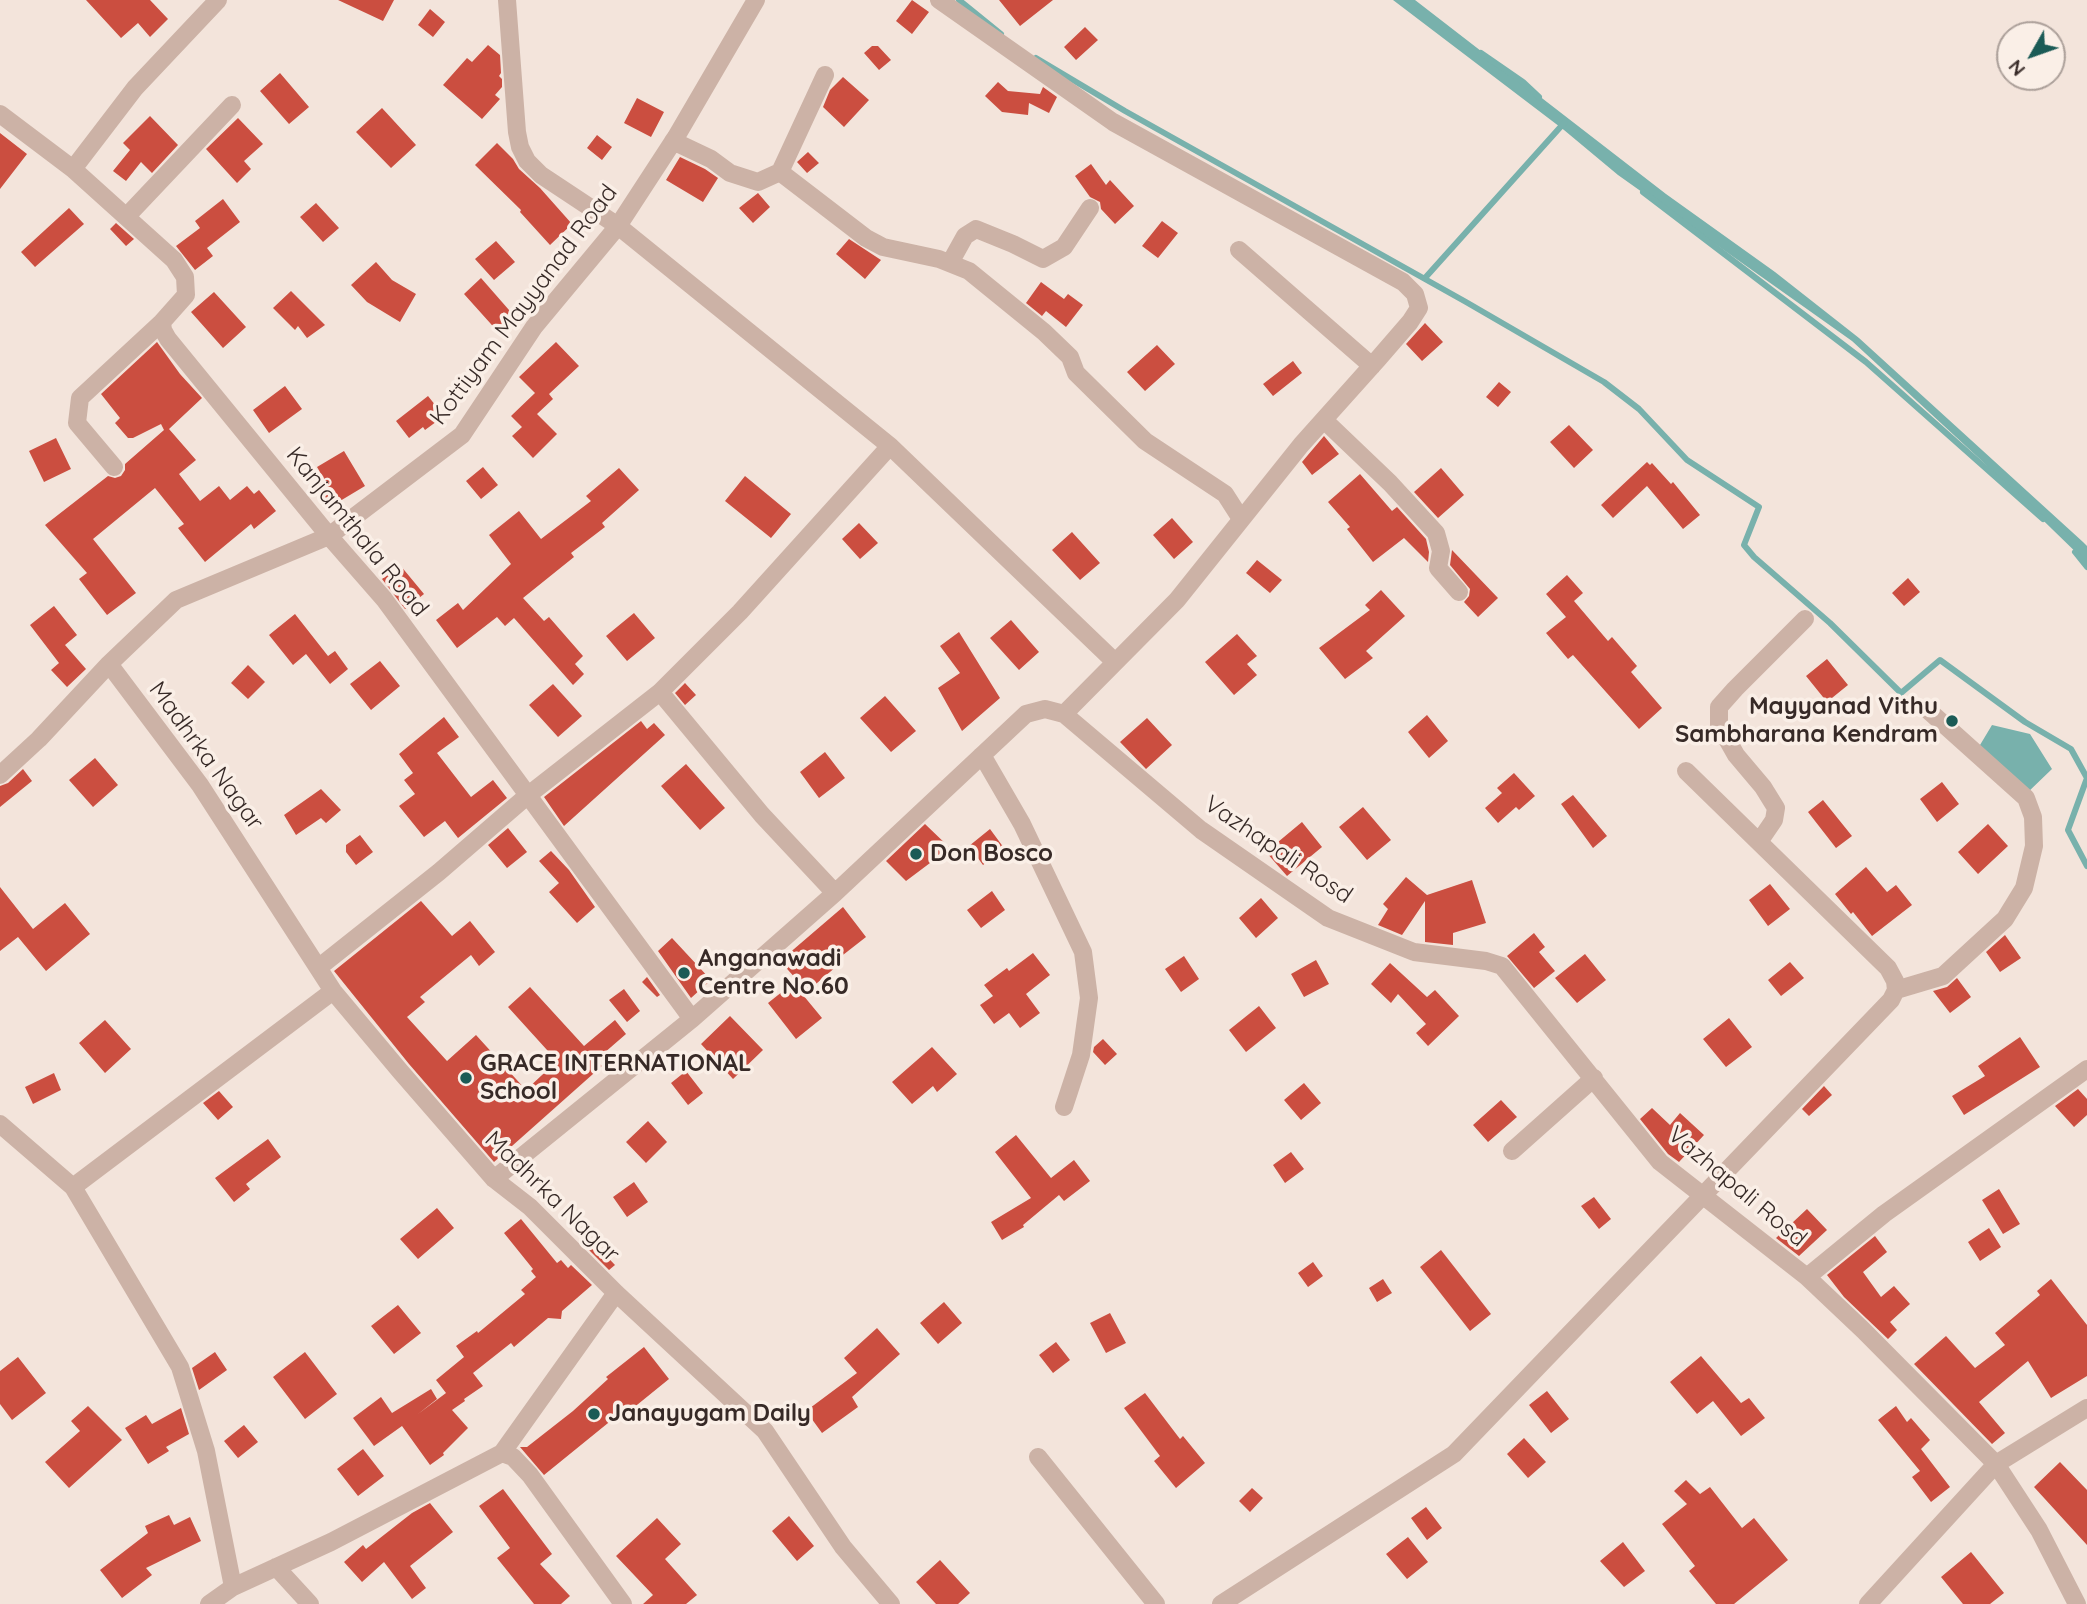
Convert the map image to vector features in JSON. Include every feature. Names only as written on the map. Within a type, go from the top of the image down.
[{"type":"street","points":[[72,169],[135,88],[218,0]]},
{"type":"street","points":[[507,0],[520,147],[527,161],[541,175],[618,226],[890,446],[1115,662]]},
{"type":"street","name":"Kottiyam Mayyanad Road","points":[[0,775],[176,600],[329,536],[462,435],[534,327],[618,226],[673,141],[756,0]]},
{"type":"street","points":[[494,1180],[692,1019],[835,893],[1026,714],[1045,709],[1063,714],[1177,600],[1241,519],[1324,419],[1410,322],[1419,308],[1415,294],[1403,282],[1113,122],[939,0]]},
{"type":"street","points":[[673,141],[711,159],[730,173],[758,182],[780,172],[825,75]]},
{"type":"street","points":[[126,217],[232,105]]},
{"type":"street","points":[[0,114],[72,169],[174,260],[185,277],[186,295],[162,322],[80,398],[78,423],[114,467]]},
{"type":"street","points":[[780,172],[866,239],[883,247],[950,263],[969,271],[1044,332],[1070,357],[1076,373],[1138,434],[1167,457],[1225,494],[1241,519]]},
{"type":"street","points":[[950,263],[965,236],[976,229],[1044,259],[1064,247],[1090,208]]},
{"type":"street","points":[[1239,250],[1372,366]]},
{"type":"street","name":"Kanjamthala Road","points":[[162,322],[163,330],[177,352],[384,599],[692,1019]]},
{"type":"street","points":[[1324,419],[1390,483],[1436,533],[1441,551],[1437,568],[1459,592]]},
{"type":"street","points":[[318,968],[439,872],[527,796],[660,692],[740,612],[890,446]]},
{"type":"street","points":[[1759,842],[1774,820],[1776,808],[1724,735],[1719,724],[1719,707],[1805,619]]},
{"type":"street","name":"Madhrka Nagar","points":[[109,664],[200,785],[333,991],[494,1180],[530,1207],[616,1293],[765,1431],[843,1547],[891,1604]]},
{"type":"street","points":[[660,692],[762,815],[835,893]]},
{"type":"street","points":[[1221,1604],[1454,1454],[1884,1007],[1896,990],[1943,976],[2006,919],[2024,888],[2034,846],[2033,817],[2026,798],[1928,710]]},
{"type":"street","name":"Vazhapali Rosd","points":[[1063,714],[1201,830],[1328,918],[1414,952],[1486,961],[1502,966],[1661,1162],[1807,1277],[1996,1464],[2039,1530],[2077,1604]]},
{"type":"street","points":[[982,755],[1022,824],[1083,952],[1089,998],[1081,1055],[1064,1107]]},
{"type":"street","points":[[1686,771],[1888,968],[1895,981],[1896,990]]},
{"type":"street","points":[[73,1187],[333,991]]},
{"type":"street","points":[[1807,1277],[1884,1214],[2087,1069]]},
{"type":"street","points":[[1512,1151],[1594,1078]]},
{"type":"street","points":[[0,1124],[73,1187],[180,1367],[206,1451],[233,1587]]},
{"type":"street","points":[[209,1604],[233,1587],[362,1526],[502,1453],[616,1293]]},
{"type":"street","points":[[1868,1604],[1996,1464],[2087,1408]]},
{"type":"street","points":[[502,1453],[513,1457],[530,1475],[623,1604]]},
{"type":"street","points":[[1038,1457],[1156,1604]]},
{"type":"street","points":[[276,1567],[310,1604]]},
{"type":"water","points":[[1393,0],[1415,0],[1666,194],[1775,272],[1859,338],[2083,542],[2087,546],[2087,563],[1852,341],[1618,175],[1564,130]]},
{"type":"water","points":[[1992,725],[2030,734],[2052,769],[2026,794],[1977,750]]},
{"type":"building","points":[[86,0],[150,0],[168,19],[150,37],[138,23],[121,38]]},
{"type":"building","points":[[338,0],[394,0],[383,21]]},
{"type":"building","points":[[912,0],[929,12],[912,34],[896,21]]},
{"type":"building","points":[[999,0],[1053,0],[1020,26]]},
{"type":"building","points":[[430,9],[445,22],[433,37],[418,25]]},
{"type":"building","points":[[1085,27],[1098,40],[1076,60],[1064,47]]},
{"type":"building","points":[[488,45],[500,55],[499,76],[502,79],[502,87],[495,95],[500,99],[482,119],[443,85],[467,58],[472,62]]},
{"type":"building","points":[[872,46],[878,46],[891,60],[879,70],[864,53]]},
{"type":"building","points":[[280,73],[309,107],[289,124],[260,91]]},
{"type":"building","points":[[843,77],[869,100],[844,127],[823,107],[830,90]]},
{"type":"building","points":[[998,82],[1008,91],[1040,94],[1043,87],[1057,97],[1049,113],[1029,103],[1028,115],[1002,112],[985,96]]},
{"type":"building","points":[[637,98],[664,112],[651,137],[624,123]]},
{"type":"building","points":[[382,108],[416,145],[391,168],[356,132]]},
{"type":"building","points":[[150,116],[178,145],[152,173],[141,162],[126,181],[113,171],[130,150],[123,143]]},
{"type":"building","points":[[238,118],[263,144],[244,161],[251,169],[237,183],[206,149]]},
{"type":"building","points":[[0,133],[27,154],[0,189]]},
{"type":"building","points":[[597,135],[612,147],[602,160],[587,148]]},
{"type":"building","points":[[497,143],[572,224],[550,245],[521,210],[475,165]]},
{"type":"building","points":[[808,152],[819,163],[807,173],[797,162]]},
{"type":"building","points":[[680,157],[718,178],[703,202],[666,180]]},
{"type":"building","points":[[1091,164],[1106,185],[1110,180],[1134,206],[1115,224],[1101,209],[1100,202],[1090,197],[1075,176]]},
{"type":"building","points":[[758,193],[770,207],[753,223],[739,208]]},
{"type":"building","points":[[223,199],[240,222],[207,248],[213,256],[195,270],[176,246],[200,228],[195,221]]},
{"type":"building","points":[[316,203],[339,228],[323,242],[300,217]]},
{"type":"building","points":[[69,208],[84,224],[35,267],[21,252]]},
{"type":"building","points":[[1162,221],[1178,233],[1158,258],[1142,246]]},
{"type":"building","points":[[116,223],[134,239],[126,246],[110,229]]},
{"type":"building","points":[[849,239],[881,260],[865,279],[836,254]]},
{"type":"building","points":[[496,241],[515,262],[494,280],[475,259]]},
{"type":"building","points":[[376,262],[392,280],[416,294],[400,322],[367,302],[351,285]]},
{"type":"building","points":[[481,278],[516,318],[499,333],[464,294]]},
{"type":"building","points":[[1041,282],[1064,299],[1068,294],[1083,305],[1066,327],[1046,311],[1042,316],[1026,303]]},
{"type":"building","points":[[291,291],[325,325],[307,338],[298,326],[295,330],[273,308]]},
{"type":"building","points":[[214,292],[246,327],[223,348],[191,312]]},
{"type":"building","points":[[1425,323],[1443,342],[1422,361],[1406,344]]},
{"type":"building","points":[[157,342],[180,374],[202,398],[169,429],[196,460],[179,474],[200,501],[219,486],[230,500],[247,486],[254,494],[259,490],[276,511],[254,529],[251,524],[205,562],[178,528],[184,524],[155,488],[93,539],[136,593],[107,615],[79,579],[87,573],[45,525],[108,476],[121,476],[125,464],[164,430],[161,424],[128,438],[115,423],[120,418],[101,394]]},
{"type":"building","points":[[556,342],[579,366],[549,394],[553,399],[537,414],[557,434],[533,458],[512,436],[522,427],[511,416],[535,393],[519,377]]},
{"type":"building","points":[[1157,345],[1175,364],[1145,391],[1127,372]]},
{"type":"building","points":[[1293,361],[1302,373],[1273,396],[1263,384]]},
{"type":"building","points":[[1499,382],[1511,392],[1498,407],[1486,397]]},
{"type":"building","points":[[285,386],[302,409],[269,433],[253,410]]},
{"type":"building","points":[[428,396],[444,416],[409,438],[396,421]]},
{"type":"building","points":[[1569,425],[1593,450],[1574,468],[1550,442]]},
{"type":"building","points":[[1324,436],[1339,454],[1312,475],[1302,462]]},
{"type":"building","points":[[56,438],[71,469],[44,482],[29,451]]},
{"type":"building","points":[[344,451],[365,486],[330,507],[319,489],[327,484],[317,467]]},
{"type":"building","points":[[1647,462],[1650,465],[1652,463],[1671,484],[1673,482],[1700,515],[1683,529],[1647,486],[1613,518],[1601,505]]},
{"type":"building","points":[[483,467],[498,485],[481,499],[466,481]]},
{"type":"building","points":[[619,468],[639,490],[602,523],[605,527],[571,553],[574,557],[523,598],[544,621],[549,617],[583,656],[575,664],[584,674],[573,685],[514,618],[505,626],[497,617],[457,648],[436,620],[458,603],[463,610],[511,564],[489,535],[519,511],[541,539],[591,501],[586,496]]},
{"type":"building","points":[[1441,468],[1464,495],[1438,518],[1414,492]]},
{"type":"building","points":[[1360,474],[1392,511],[1397,507],[1426,539],[1428,562],[1404,538],[1373,562],[1347,529],[1350,527],[1328,502]]},
{"type":"building","points":[[745,476],[791,514],[771,538],[725,501]]},
{"type":"building","points":[[1172,518],[1193,542],[1174,559],[1153,535]]},
{"type":"building","points":[[859,523],[878,543],[860,559],[842,539]]},
{"type":"building","points":[[1072,532],[1100,563],[1080,580],[1052,550]]},
{"type":"building","points":[[1452,550],[1498,598],[1478,617],[1464,602],[1470,589],[1450,565]]},
{"type":"building","points":[[1257,560],[1282,580],[1270,593],[1246,573]]},
{"type":"building","points":[[400,565],[424,594],[405,609],[382,579]]},
{"type":"building","points":[[1567,575],[1583,593],[1574,601],[1608,641],[1612,637],[1637,666],[1631,672],[1662,708],[1639,729],[1573,655],[1568,659],[1546,633],[1566,617],[1546,594]]},
{"type":"building","points":[[1908,578],[1920,592],[1904,606],[1892,593]]},
{"type":"building","points":[[1381,590],[1405,616],[1366,651],[1373,658],[1345,679],[1319,648],[1370,610],[1365,605]]},
{"type":"building","points":[[54,606],[77,635],[65,645],[86,669],[67,687],[51,670],[59,663],[30,625]]},
{"type":"building","points":[[634,613],[655,638],[627,661],[606,636]]},
{"type":"building","points":[[295,614],[328,656],[335,651],[348,669],[330,684],[306,654],[293,665],[269,635]]},
{"type":"building","points":[[1011,620],[1039,652],[1019,670],[990,638]]},
{"type":"building","points":[[959,632],[1000,698],[962,731],[938,688],[960,673],[940,646]]},
{"type":"building","points":[[1237,634],[1257,656],[1247,664],[1257,675],[1234,695],[1205,662]]},
{"type":"building","points":[[1827,659],[1848,685],[1827,702],[1806,676]]},
{"type":"building","points":[[380,661],[400,686],[371,710],[350,684]]},
{"type":"building","points":[[248,665],[265,682],[248,699],[231,683]]},
{"type":"building","points":[[685,683],[696,695],[685,705],[675,693]]},
{"type":"building","points":[[553,684],[582,716],[558,737],[529,705]]},
{"type":"building","points":[[885,696],[916,731],[891,752],[860,718]]},
{"type":"building","points":[[1427,715],[1448,741],[1429,758],[1408,732]]},
{"type":"building","points":[[444,717],[459,737],[437,753],[471,797],[493,780],[507,798],[458,838],[445,821],[424,837],[399,806],[415,794],[404,780],[413,773],[399,754]]},
{"type":"building","points":[[1147,718],[1172,745],[1146,769],[1120,742]]},
{"type":"building","points":[[641,721],[647,729],[654,723],[665,735],[564,826],[544,797]]},
{"type":"building","points":[[825,752],[845,778],[819,798],[800,772]]},
{"type":"building","points":[[95,758],[118,785],[93,807],[69,780]]},
{"type":"building","points":[[686,764],[725,808],[700,830],[661,786]]},
{"type":"building","points":[[23,769],[32,781],[0,807],[0,786],[8,783]]},
{"type":"building","points":[[1514,773],[1535,796],[1519,810],[1516,807],[1498,823],[1485,808],[1502,793],[1497,788]]},
{"type":"building","points":[[1942,782],[1959,804],[1937,822],[1920,799]]},
{"type":"building","points":[[321,789],[341,810],[326,823],[321,818],[296,835],[284,815]]},
{"type":"building","points":[[1573,795],[1607,836],[1593,848],[1561,804]]},
{"type":"building","points":[[1823,800],[1852,836],[1836,848],[1808,812]]},
{"type":"building","points":[[1363,807],[1391,840],[1367,860],[1339,827]]},
{"type":"building","points":[[1302,822],[1322,847],[1287,876],[1266,852]]},
{"type":"building","name":"Don Bosco","points":[[925,824],[950,848],[906,881],[886,861]]},
{"type":"building","points":[[1988,824],[2008,846],[1978,874],[1958,852]]},
{"type":"building","points":[[508,828],[527,852],[507,868],[488,845]]},
{"type":"building","points":[[990,829],[1004,848],[983,865],[969,846]]},
{"type":"building","points":[[360,835],[373,852],[356,865],[346,852],[346,845]]},
{"type":"building","points":[[551,851],[569,870],[595,907],[577,923],[549,892],[559,883],[539,861]]},
{"type":"building","points":[[1866,867],[1887,892],[1896,885],[1912,905],[1872,936],[1835,894]]},
{"type":"building","points":[[1406,877],[1427,895],[1472,880],[1486,923],[1453,933],[1453,945],[1425,942],[1425,901],[1402,935],[1378,925],[1388,909],[1383,904]]},
{"type":"building","points":[[1770,884],[1790,909],[1768,926],[1749,900]]},
{"type":"building","points":[[0,887],[33,929],[65,903],[90,934],[46,971],[18,937],[0,951]]},
{"type":"building","points":[[992,891],[1005,910],[981,928],[967,910]]},
{"type":"building","points":[[1261,898],[1278,918],[1256,938],[1239,918]]},
{"type":"building","points":[[421,901],[452,936],[470,921],[495,952],[479,966],[471,955],[420,997],[425,1002],[407,1017],[447,1061],[476,1035],[526,1090],[557,1061],[508,1007],[530,987],[584,1046],[615,1020],[626,1034],[596,1060],[602,1066],[494,1162],[409,1064],[334,971]]},
{"type":"building","points":[[843,907],[866,937],[834,962],[837,966],[803,995],[822,1018],[796,1039],[768,1003],[797,980],[780,961]]},
{"type":"building","points":[[1534,933],[1545,947],[1539,952],[1555,971],[1534,988],[1507,956]]},
{"type":"building","points":[[2005,935],[2021,958],[2000,972],[1986,952]]},
{"type":"building","name":"Anganawadi Centre No.60","points":[[672,938],[711,980],[691,998],[658,951]]},
{"type":"building","points":[[1033,953],[1050,975],[1026,994],[1040,1013],[1020,1028],[1009,1013],[994,1024],[980,1005],[993,996],[984,985]]},
{"type":"building","points":[[1585,954],[1606,980],[1577,1003],[1555,978]]},
{"type":"building","points":[[1184,956],[1199,979],[1181,992],[1165,969]]},
{"type":"building","points":[[1316,960],[1329,984],[1304,997],[1291,974]]},
{"type":"building","points":[[1790,962],[1804,978],[1781,996],[1768,980]]},
{"type":"building","points":[[1390,963],[1427,997],[1435,990],[1459,1016],[1428,1046],[1416,1033],[1426,1024],[1398,994],[1391,1003],[1371,984]]},
{"type":"building","points":[[647,977],[660,995],[657,997],[642,982]]},
{"type":"building","points":[[1957,978],[1971,997],[1950,1013],[1933,991],[1947,987]]},
{"type":"building","points":[[624,989],[640,1011],[627,1022],[609,1000]]},
{"type":"building","points":[[1259,1006],[1276,1028],[1246,1052],[1229,1030]]},
{"type":"building","points":[[730,1016],[763,1050],[733,1079],[701,1044]]},
{"type":"building","points":[[1729,1018],[1752,1047],[1726,1067],[1703,1039]]},
{"type":"building","points":[[105,1020],[131,1049],[105,1073],[79,1043]]},
{"type":"building","points":[[2020,1037],[2040,1067],[1964,1115],[1952,1096],[1985,1076],[1978,1066]]},
{"type":"building","points":[[1103,1039],[1117,1054],[1105,1065],[1093,1052],[1094,1047]]},
{"type":"building","points":[[932,1047],[957,1074],[937,1092],[933,1086],[912,1104],[892,1082]]},
{"type":"building","points":[[686,1071],[703,1093],[688,1105],[671,1083]]},
{"type":"building","points":[[54,1073],[61,1090],[33,1104],[25,1087]]},
{"type":"building","points":[[1304,1083],[1321,1103],[1301,1120],[1284,1100]]},
{"type":"building","points":[[1824,1086],[1832,1095],[1809,1116],[1802,1109]]},
{"type":"building","points":[[2078,1089],[2087,1099],[2087,1115],[2074,1127],[2055,1106]]},
{"type":"building","points":[[219,1091],[233,1107],[218,1120],[203,1103]]},
{"type":"building","points":[[1501,1100],[1517,1117],[1488,1142],[1473,1125]]},
{"type":"building","points":[[1652,1108],[1670,1125],[1680,1113],[1704,1135],[1679,1162],[1668,1154],[1640,1119]]},
{"type":"building","points":[[648,1121],[667,1142],[646,1163],[626,1142]]},
{"type":"building","points":[[1016,1135],[1051,1178],[1074,1160],[1090,1181],[1064,1201],[1059,1195],[1023,1225],[1024,1227],[1002,1240],[991,1222],[1031,1198],[995,1152]]},
{"type":"building","points":[[268,1139],[281,1157],[246,1184],[250,1189],[234,1202],[215,1178]]},
{"type":"building","points":[[1291,1152],[1304,1169],[1285,1183],[1273,1165]]},
{"type":"building","points":[[634,1182],[648,1202],[627,1217],[613,1197]]},
{"type":"building","points":[[1999,1189],[2020,1224],[2003,1234],[1982,1200]]},
{"type":"building","points":[[1594,1197],[1611,1219],[1599,1229],[1581,1206]]},
{"type":"building","points":[[437,1208],[454,1228],[418,1259],[400,1239]]},
{"type":"building","points":[[1807,1209],[1827,1230],[1799,1256],[1776,1238]]},
{"type":"building","points":[[521,1219],[557,1263],[561,1260],[568,1268],[571,1265],[592,1285],[562,1311],[561,1319],[548,1318],[514,1347],[511,1343],[473,1373],[483,1386],[452,1410],[468,1428],[444,1455],[430,1465],[402,1426],[374,1446],[353,1418],[381,1397],[392,1413],[431,1389],[437,1399],[418,1414],[446,1393],[436,1380],[464,1357],[456,1346],[477,1331],[478,1333],[525,1294],[521,1290],[536,1277],[531,1271],[533,1269],[504,1233]]},
{"type":"building","points":[[1989,1228],[2001,1247],[1980,1261],[1968,1242]]},
{"type":"building","points":[[1875,1236],[1887,1252],[1863,1272],[1881,1297],[1894,1286],[1910,1304],[1890,1322],[1897,1330],[1888,1339],[1844,1297],[1827,1275]]},
{"type":"building","points":[[594,1243],[615,1265],[609,1270],[588,1249]]},
{"type":"building","points":[[1441,1250],[1491,1314],[1470,1331],[1420,1267]]},
{"type":"building","points":[[1313,1262],[1323,1276],[1308,1287],[1298,1273]]},
{"type":"building","points":[[1383,1279],[1392,1293],[1377,1302],[1369,1288]]},
{"type":"building","points":[[2051,1279],[2087,1325],[2087,1376],[2051,1398],[2028,1361],[1979,1402],[2005,1433],[1992,1444],[1914,1364],[1946,1336],[1975,1368],[2005,1345],[1995,1333],[2040,1295],[2037,1291]]},
{"type":"building","points":[[944,1302],[962,1323],[938,1344],[920,1323]]},
{"type":"building","points":[[398,1305],[421,1333],[394,1354],[371,1326]]},
{"type":"building","points":[[1110,1313],[1126,1343],[1106,1353],[1090,1323]]},
{"type":"building","points":[[877,1328],[900,1354],[852,1397],[858,1407],[822,1433],[806,1411],[857,1373],[844,1358]]},
{"type":"building","points":[[1056,1342],[1070,1360],[1053,1373],[1039,1355]]},
{"type":"building","points":[[644,1347],[669,1379],[632,1409],[629,1406],[544,1475],[520,1447],[527,1447],[573,1411],[608,1379],[606,1377]]},
{"type":"building","points":[[215,1352],[227,1370],[199,1390],[192,1368]]},
{"type":"building","points":[[305,1352],[337,1394],[305,1419],[273,1377]]},
{"type":"building","points":[[1701,1356],[1741,1403],[1749,1398],[1765,1418],[1741,1436],[1713,1401],[1697,1414],[1670,1382]]},
{"type":"building","points":[[18,1357],[46,1393],[12,1420],[0,1404],[0,1371]]},
{"type":"building","points":[[1547,1391],[1569,1419],[1551,1433],[1529,1405]]},
{"type":"building","points":[[1145,1393],[1180,1439],[1183,1436],[1205,1463],[1176,1488],[1154,1461],[1160,1456],[1124,1408]]},
{"type":"building","points":[[88,1406],[122,1440],[69,1488],[45,1462],[80,1431],[71,1421]]},
{"type":"building","points":[[1896,1406],[1907,1422],[1911,1418],[1930,1440],[1921,1449],[1950,1487],[1931,1502],[1912,1477],[1920,1471],[1878,1420]]},
{"type":"building","points":[[181,1408],[189,1434],[166,1447],[169,1451],[148,1464],[125,1428],[146,1415],[152,1424]]},
{"type":"building","points":[[244,1425],[258,1442],[238,1458],[224,1441]]},
{"type":"building","points":[[1524,1438],[1546,1462],[1528,1478],[1507,1454]]},
{"type":"building","points":[[363,1449],[384,1476],[358,1496],[337,1469]]},
{"type":"building","points":[[2060,1462],[2087,1490],[2087,1545],[2034,1487]]},
{"type":"building","points":[[1686,1480],[1700,1494],[1710,1487],[1742,1528],[1754,1518],[1788,1560],[1734,1604],[1716,1604],[1689,1571],[1695,1566],[1662,1524],[1687,1504],[1674,1491]]},
{"type":"building","points":[[1252,1488],[1263,1498],[1250,1512],[1239,1501]]},
{"type":"building","points":[[503,1489],[552,1554],[540,1564],[570,1596],[561,1604],[534,1604],[497,1558],[510,1548],[479,1506]]},
{"type":"building","points":[[430,1503],[453,1532],[410,1566],[426,1588],[412,1599],[384,1562],[362,1582],[344,1562],[363,1545],[366,1549],[412,1513]]},
{"type":"building","points":[[1426,1507],[1442,1528],[1427,1540],[1411,1518]]},
{"type":"building","points":[[169,1515],[174,1525],[190,1517],[201,1541],[146,1568],[152,1575],[122,1598],[100,1570],[148,1533],[145,1526]]},
{"type":"building","points":[[789,1516],[814,1546],[797,1561],[772,1531]]},
{"type":"building","points":[[657,1518],[681,1544],[665,1559],[697,1595],[686,1604],[643,1604],[653,1595],[616,1556]]},
{"type":"building","points":[[1408,1537],[1428,1562],[1407,1579],[1386,1554]]},
{"type":"building","points":[[1623,1542],[1645,1571],[1624,1587],[1600,1561]]},
{"type":"building","points":[[1971,1552],[2004,1593],[1990,1604],[1963,1604],[1941,1577]]},
{"type":"building","points":[[940,1560],[970,1593],[958,1604],[936,1604],[916,1582]]},
{"type":"waterway","points":[[959,0],[1001,34]]},
{"type":"waterway","points":[[1481,53],[1523,82],[1539,97]]},
{"type":"waterway","points":[[1036,58],[1604,382],[1639,409],[1687,460],[1759,507],[1744,545],[1754,557],[1830,623],[1901,693],[1940,660],[2025,722],[2071,749],[2087,778],[2068,830],[2087,866]]},
{"type":"waterway","points":[[1425,278],[1564,123]]},
{"type":"waterway","points":[[1643,192],[1866,362],[2043,519]]},
{"type":"waterway","points":[[2075,552],[2087,567]]},
{"type":"place","name":"Mayyanad Vithu Sambharana Kendram","points":[[1952,721]]},
{"type":"place","name":"Don Bosco","points":[[916,854]]},
{"type":"place","name":"Anganawadi Centre No.60","points":[[684,973]]},
{"type":"place","name":"GRACE INTERNATIONAL School","points":[[466,1078]]},
{"type":"place","name":"Janayugam Daily","points":[[594,1414]]}]
